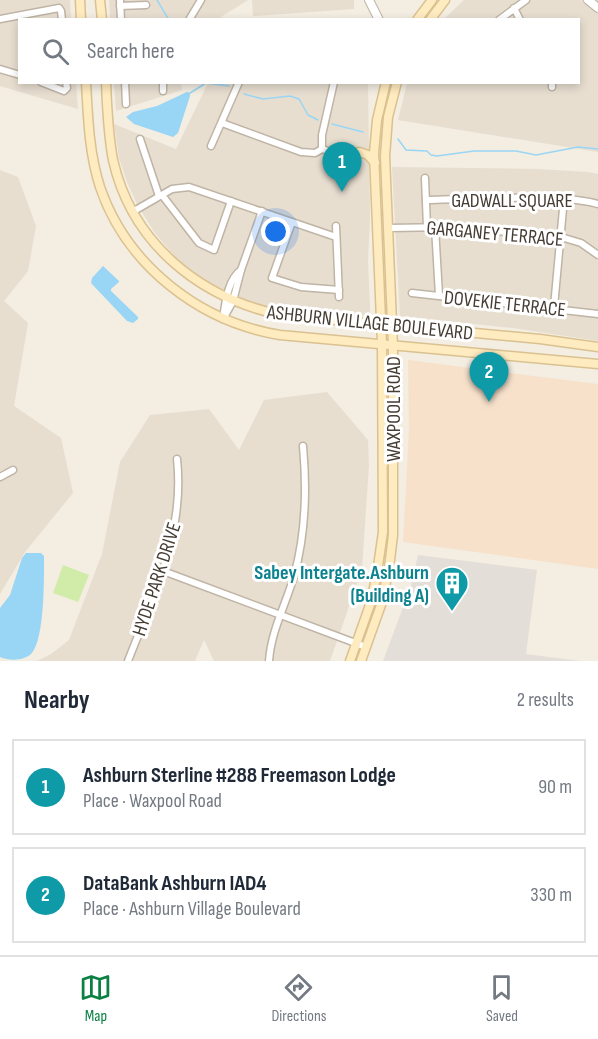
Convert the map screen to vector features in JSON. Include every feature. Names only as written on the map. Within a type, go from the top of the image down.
[{"type":"main road","points":[[80,0],[81,18]]},
{"type":"main road","points":[[100,0],[102,18]]},
{"type":"main road","points":[[418,18],[432,0]]},
{"type":"main road","points":[[432,18],[445,0]]},
{"type":"main road","name":"ASHBURN VILLAGE BOULEVARD","points":[[86,84],[92,154],[101,189],[114,219],[135,250],[156,274],[187,299],[223,319],[280,335],[598,364]]},
{"type":"main road","name":"ASHBURN VILLAGE BOULEVARD","points":[[106,84],[108,130],[114,161],[125,194],[155,244],[177,266],[210,290],[254,309],[281,315],[540,339],[598,347]]},
{"type":"main road","name":"WAXPOOL ROAD","points":[[350,661],[371,602],[382,545],[382,345],[374,153],[377,120],[386,84]]},
{"type":"main road","name":"WAXPOOL ROAD","points":[[361,661],[385,588],[393,535],[393,346],[385,172],[387,130],[397,84]]},
{"type":"main road","points":[[359,152],[371,158],[375,163]]},
{"type":"main road","points":[[374,153],[380,158],[385,172]]},
{"type":"street","points":[[190,18],[201,0]]},
{"type":"street","points":[[369,0],[378,18]]},
{"type":"street","points":[[501,18],[526,0]]},
{"type":"street","points":[[588,0],[598,8]]},
{"type":"street","points":[[121,18],[120,3],[146,5]]},
{"type":"street","points":[[0,19],[59,8],[62,11],[62,18]]},
{"type":"street","points":[[513,8],[519,18]]},
{"type":"street","points":[[0,69],[18,74]]},
{"type":"street","points":[[46,84],[64,91],[67,88],[66,84]]},
{"type":"street","points":[[125,84],[126,104]]},
{"type":"street","points":[[163,84],[163,92]]},
{"type":"street","points":[[210,146],[238,84]]},
{"type":"street","points":[[322,149],[322,135],[334,84]]},
{"type":"street","points":[[222,123],[301,152],[315,153],[322,149],[338,154],[374,153]]},
{"type":"street","points":[[140,140],[161,195],[199,243],[214,250],[231,201]]},
{"type":"street","points":[[425,178],[427,227]]},
{"type":"street","points":[[134,211],[177,188],[189,187],[336,237]]},
{"type":"street","name":"GADWALL SQUARE","points":[[426,200],[487,197],[564,198],[598,204]]},
{"type":"street","points":[[554,308],[564,198]]},
{"type":"street","points":[[223,319],[262,212]]},
{"type":"street","points":[[292,222],[272,278],[339,294],[336,226]]},
{"type":"street","points":[[435,227],[439,295]]},
{"type":"street","name":"GARGANEY TERRACE","points":[[388,228],[435,227],[561,237],[581,243],[598,255]]},
{"type":"street","name":"DOVEKIE TERRACE","points":[[412,293],[598,314]]},
{"type":"street","points":[[269,661],[272,641],[294,574],[303,532],[306,489],[303,446]]},
{"type":"street","name":"HYDE PARK DRIVE","points":[[128,661],[172,543],[178,516],[180,488],[177,459]]},
{"type":"street","points":[[0,477],[13,470]]},
{"type":"street","points":[[163,570],[366,647]]},
{"type":"shaded area","points":[[0,0],[70,0],[71,18],[18,18],[18,84],[76,84],[78,109],[0,86]]},
{"type":"shaded area","points":[[109,0],[248,0],[219,18],[110,18]]},
{"type":"shaded area","points":[[252,0],[354,0],[354,9],[253,16]]},
{"type":"shaded area","points":[[464,0],[598,0],[598,152],[398,120],[407,84],[580,84],[580,18],[445,18]]},
{"type":"shaded area","points":[[114,84],[181,84],[182,90],[116,111]]},
{"type":"shaded area","points":[[208,84],[368,84],[370,311],[365,316],[330,317],[280,312],[244,299],[198,277],[182,265],[155,233],[138,206],[119,158],[114,124],[176,149]]},
{"type":"shaded area","points":[[392,167],[538,169],[598,174],[598,341],[513,328],[400,316]]},
{"type":"shaded area","points":[[0,170],[18,177],[36,226],[28,271],[4,301],[28,323],[14,406],[61,438],[73,493],[25,552],[0,594]]},
{"type":"shaded area","points":[[408,360],[598,384],[598,569],[403,542],[409,430]]},
{"type":"shaded area","points":[[327,392],[368,440],[369,465],[362,569],[330,661],[214,661],[204,640],[195,661],[37,661],[51,654],[69,640],[102,554],[120,462],[150,415],[209,409],[239,450],[264,400]]},
{"type":"shaded area","points":[[418,555],[537,570],[526,654],[580,661],[383,661],[411,586]]},
{"type":"green space","points":[[63,565],[89,575],[78,602],[53,593]]},
{"type":"water","points":[[187,92],[190,96],[178,133],[173,137],[134,124],[126,117],[133,112],[157,106]]},
{"type":"water","points":[[103,266],[119,281],[111,291],[138,317],[133,323],[127,321],[91,283],[92,278]]},
{"type":"water","points":[[26,553],[41,553],[44,556],[44,592],[39,636],[31,654],[16,660],[8,659],[0,657],[0,608],[10,595],[22,558]]},
{"type":"waterway","points":[[157,0],[168,18]]},
{"type":"waterway","points":[[190,93],[204,84]]},
{"type":"waterway","points":[[214,84],[229,86]]},
{"type":"waterway","points":[[244,94],[263,99],[290,96],[299,99],[308,115],[318,120]]},
{"type":"waterway","points":[[332,124],[363,132]]},
{"type":"waterway","points":[[398,139],[406,150],[427,151],[437,156],[474,151],[516,151],[536,155],[578,147],[598,149]]},
{"type":"place","name":"Ashburn Sterline #288 Freemason Lodge","points":[[342,192]]},
{"type":"place","name":"DataBank Ashburn IAD4","points":[[489,402]]},
{"type":"place","name":"Sabey Intergate.Ashburn (Building A)","points":[[452,612]]}]
